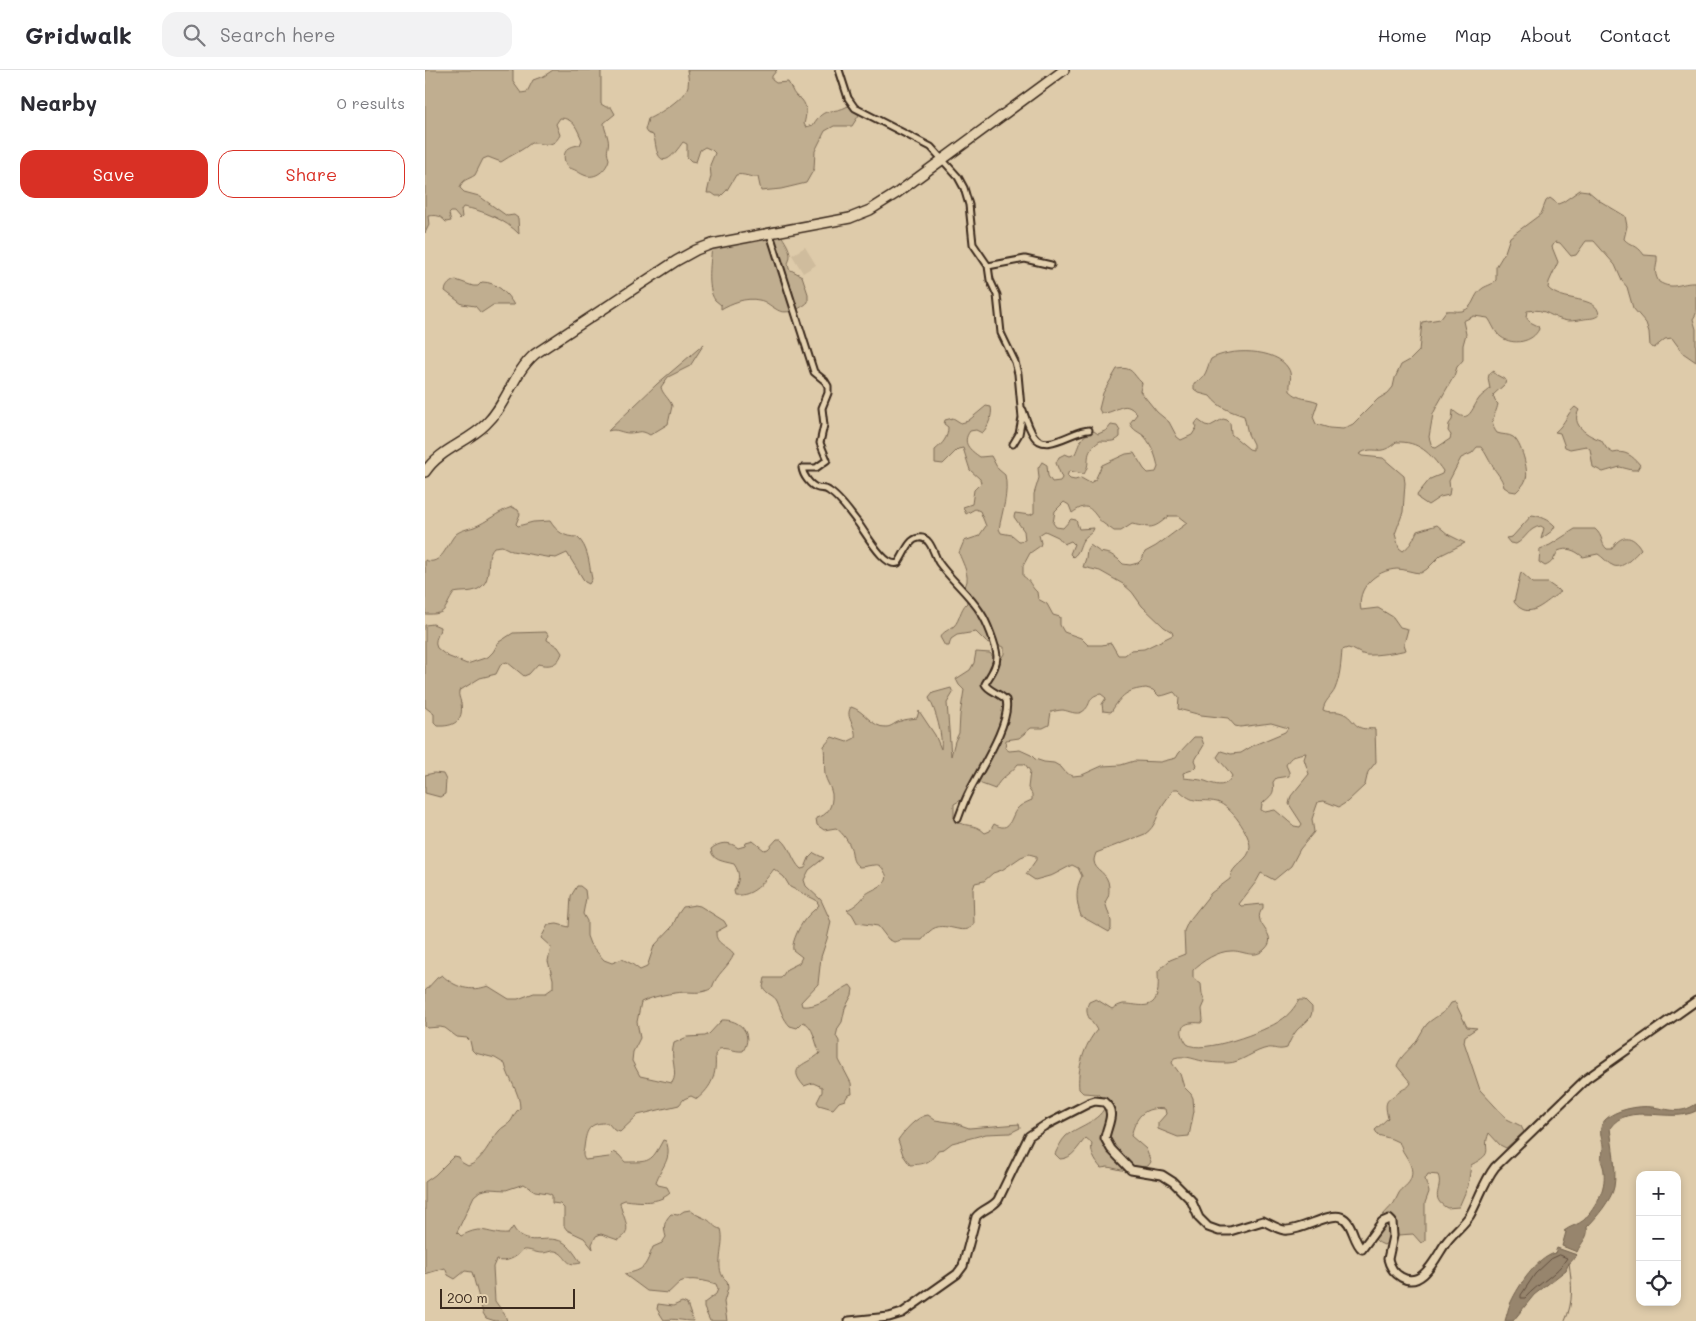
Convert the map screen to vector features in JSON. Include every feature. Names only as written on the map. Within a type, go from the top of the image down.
[{"type":"highway","points":[[425,472],[441,454],[475,434],[489,421],[523,366],[548,344],[687,254],[712,244],[839,221],[860,215],[886,200],[1064,70]]},
{"type":"street","points":[[839,70],[848,98],[855,108],[873,119],[924,143],[935,151],[960,180],[964,188],[969,204],[973,244],[987,266],[990,280],[998,297],[1001,334],[1017,368],[1022,408],[1020,429],[1013,444]]},
{"type":"street","points":[[770,234],[813,368],[816,374],[828,386],[828,393],[822,408],[824,425],[821,444],[827,460],[816,468],[803,468],[803,472],[813,485],[831,492],[857,521],[879,553],[892,565],[898,564],[913,540],[925,539],[930,544],[937,561],[976,606],[989,630],[997,659],[993,671],[985,684],[1001,694],[1006,700],[1007,711],[998,737],[966,796],[957,820]]},
{"type":"street","points":[[987,266],[1025,259],[1051,265]]},
{"type":"street","points":[[1022,408],[1035,437],[1043,443],[1052,442],[1076,432],[1089,430]]},
{"type":"street","points":[[849,1321],[889,1317],[902,1313],[957,1274],[963,1266],[976,1217],[980,1212],[993,1206],[998,1200],[1029,1136],[1095,1101],[1104,1102],[1109,1107],[1111,1115],[1105,1138],[1111,1149],[1134,1171],[1162,1175],[1169,1178],[1187,1196],[1202,1222],[1208,1227],[1219,1231],[1230,1231],[1263,1221],[1278,1228],[1288,1230],[1339,1216],[1343,1217],[1362,1249],[1380,1225],[1389,1219],[1392,1222],[1393,1231],[1389,1263],[1397,1275],[1404,1279],[1413,1279],[1428,1271],[1447,1240],[1464,1224],[1495,1167],[1572,1091],[1696,1001]]},
{"type":"shaded area","points":[[425,70],[513,70],[513,82],[521,93],[527,92],[533,80],[553,70],[601,70],[601,104],[611,107],[615,114],[604,123],[608,137],[607,153],[609,159],[606,167],[600,173],[592,176],[584,175],[568,168],[564,159],[565,152],[571,147],[580,145],[582,140],[572,122],[565,118],[560,118],[556,124],[560,135],[554,142],[551,144],[531,143],[501,162],[488,157],[483,159],[475,175],[464,181],[461,185],[460,188],[464,192],[479,196],[507,216],[514,215],[518,218],[519,234],[493,216],[463,207],[460,219],[454,212],[449,214],[451,221],[446,222],[438,216],[428,216],[429,225],[425,233]]},
{"type":"shaded area","points":[[687,70],[777,70],[772,76],[772,80],[776,83],[788,82],[797,97],[802,99],[806,112],[804,124],[806,127],[813,125],[825,113],[848,106],[859,115],[852,126],[834,126],[825,131],[815,151],[814,169],[806,183],[781,189],[761,191],[758,177],[736,175],[727,190],[721,196],[716,196],[712,193],[707,193],[711,176],[710,165],[715,153],[712,150],[705,147],[700,150],[696,162],[691,161],[687,157],[687,144],[683,142],[672,156],[664,160],[658,154],[653,135],[645,130],[648,119],[671,105],[686,91],[688,86]]},
{"type":"shaded area","points":[[1580,190],[1588,191],[1600,201],[1625,216],[1627,226],[1624,239],[1626,241],[1639,249],[1644,255],[1657,256],[1656,271],[1659,282],[1669,286],[1696,283],[1696,314],[1693,319],[1696,329],[1696,362],[1683,353],[1672,338],[1665,339],[1654,348],[1650,346],[1646,323],[1633,308],[1627,287],[1622,281],[1615,265],[1594,241],[1586,241],[1576,255],[1571,256],[1560,243],[1555,242],[1552,247],[1558,262],[1548,288],[1562,296],[1593,304],[1599,315],[1592,318],[1568,321],[1544,312],[1527,311],[1526,317],[1530,322],[1538,326],[1539,329],[1528,340],[1517,342],[1501,337],[1488,318],[1474,316],[1463,321],[1466,334],[1463,345],[1463,360],[1457,367],[1433,414],[1429,437],[1432,447],[1436,448],[1450,439],[1451,435],[1448,431],[1453,410],[1462,416],[1469,415],[1479,398],[1490,389],[1489,374],[1494,370],[1495,374],[1506,380],[1505,384],[1493,395],[1498,404],[1493,419],[1494,429],[1497,433],[1511,436],[1516,440],[1524,457],[1526,479],[1516,492],[1510,491],[1504,487],[1483,449],[1477,447],[1472,453],[1461,458],[1449,481],[1449,495],[1440,497],[1428,505],[1419,499],[1417,495],[1430,479],[1442,474],[1443,471],[1423,449],[1404,442],[1396,442],[1385,449],[1369,450],[1359,454],[1383,458],[1404,476],[1403,512],[1395,534],[1399,548],[1403,551],[1406,549],[1417,531],[1437,525],[1449,535],[1465,543],[1441,555],[1421,573],[1400,569],[1389,570],[1375,577],[1365,588],[1360,602],[1361,610],[1378,608],[1393,617],[1400,627],[1408,629],[1404,644],[1406,650],[1369,655],[1348,648],[1342,650],[1337,684],[1323,710],[1343,713],[1361,728],[1375,729],[1376,762],[1368,772],[1365,785],[1347,802],[1339,807],[1324,801],[1318,802],[1312,819],[1314,832],[1300,849],[1291,866],[1274,880],[1261,873],[1239,904],[1241,906],[1263,904],[1260,919],[1268,934],[1269,944],[1257,954],[1226,951],[1206,960],[1193,970],[1193,978],[1201,984],[1205,1002],[1202,1009],[1203,1020],[1201,1023],[1190,1023],[1183,1027],[1182,1034],[1187,1044],[1194,1047],[1234,1040],[1274,1025],[1289,1014],[1299,1000],[1305,1000],[1312,1007],[1310,1018],[1297,1030],[1287,1048],[1263,1049],[1228,1063],[1208,1062],[1187,1057],[1174,1058],[1172,1063],[1180,1074],[1184,1087],[1193,1098],[1194,1111],[1189,1136],[1178,1137],[1158,1129],[1158,1123],[1166,1114],[1165,1109],[1146,1111],[1135,1123],[1131,1136],[1146,1149],[1151,1162],[1148,1166],[1126,1171],[1108,1167],[1101,1168],[1094,1157],[1092,1143],[1086,1138],[1072,1154],[1060,1159],[1055,1154],[1064,1138],[1097,1117],[1105,1107],[1106,1100],[1098,1094],[1083,1093],[1079,1089],[1079,1073],[1082,1058],[1088,1043],[1097,1030],[1087,1013],[1089,1002],[1096,999],[1112,1009],[1123,1004],[1143,1006],[1155,1000],[1158,989],[1158,971],[1170,960],[1185,954],[1184,931],[1188,922],[1211,893],[1230,879],[1231,874],[1247,856],[1250,847],[1247,835],[1239,821],[1228,809],[1217,802],[1193,800],[1178,789],[1174,789],[1149,831],[1096,853],[1095,865],[1106,878],[1109,887],[1109,895],[1105,902],[1111,921],[1109,932],[1081,916],[1077,896],[1082,876],[1078,868],[1072,865],[1053,875],[1035,880],[1026,874],[1036,860],[1036,856],[1029,854],[1002,870],[993,873],[984,881],[975,883],[973,889],[974,924],[965,930],[948,927],[936,928],[930,931],[922,940],[894,942],[888,939],[878,926],[857,923],[852,914],[847,910],[857,904],[865,895],[881,886],[886,880],[886,876],[878,865],[859,867],[854,861],[846,839],[836,828],[824,830],[817,825],[816,818],[827,812],[831,806],[832,798],[825,775],[824,746],[832,737],[847,742],[855,738],[849,715],[851,707],[881,727],[917,718],[919,711],[935,735],[941,749],[938,724],[929,698],[933,693],[951,688],[953,693],[947,703],[951,756],[959,733],[964,690],[956,679],[970,670],[974,663],[976,652],[990,653],[996,661],[1000,660],[1004,654],[1004,647],[986,642],[976,632],[957,635],[951,639],[949,646],[945,646],[940,637],[956,624],[967,603],[966,595],[963,593],[967,574],[959,553],[964,541],[979,536],[986,526],[980,511],[975,509],[966,514],[963,507],[972,504],[974,490],[981,483],[980,479],[970,470],[963,448],[958,449],[943,464],[935,463],[935,450],[943,443],[947,434],[948,427],[944,424],[945,420],[953,418],[961,423],[968,421],[986,406],[991,407],[991,417],[986,428],[982,433],[976,430],[970,431],[966,439],[970,449],[980,457],[991,456],[998,469],[1005,475],[1006,496],[999,529],[1001,533],[1012,535],[1019,541],[1025,540],[1024,531],[1014,517],[1015,513],[1030,515],[1034,513],[1034,494],[1039,478],[1038,468],[1042,462],[1047,465],[1048,476],[1052,482],[1060,481],[1062,478],[1056,463],[1059,457],[1065,454],[1070,456],[1075,454],[1081,440],[1089,433],[1094,431],[1098,434],[1107,430],[1111,425],[1117,426],[1120,431],[1120,437],[1113,441],[1100,441],[1094,446],[1089,453],[1088,465],[1084,474],[1069,471],[1067,476],[1070,479],[1081,478],[1090,483],[1095,480],[1102,465],[1126,454],[1134,453],[1148,473],[1156,472],[1158,467],[1152,448],[1145,437],[1135,430],[1130,423],[1137,414],[1132,409],[1124,406],[1107,413],[1101,413],[1099,409],[1103,393],[1117,369],[1126,369],[1134,374],[1142,383],[1140,391],[1157,412],[1169,422],[1177,437],[1181,440],[1192,435],[1197,427],[1195,424],[1198,420],[1210,426],[1223,419],[1230,423],[1231,434],[1249,449],[1253,450],[1253,444],[1248,434],[1244,416],[1229,411],[1210,396],[1199,393],[1194,389],[1194,383],[1204,376],[1211,359],[1219,355],[1240,352],[1263,353],[1282,361],[1288,368],[1291,377],[1290,391],[1301,398],[1318,402],[1313,417],[1316,424],[1329,428],[1343,429],[1353,424],[1393,387],[1401,365],[1410,360],[1419,351],[1422,322],[1440,319],[1446,311],[1462,311],[1469,307],[1479,291],[1496,280],[1496,267],[1505,252],[1510,237],[1541,214],[1546,201],[1550,198],[1558,204]],"holes":[[[1064,502],[1069,505],[1072,513],[1087,507],[1101,522],[1114,531],[1121,531],[1132,524],[1152,527],[1169,516],[1178,516],[1187,523],[1145,552],[1138,563],[1123,564],[1110,554],[1100,552],[1090,545],[1087,549],[1083,567],[1100,571],[1123,584],[1132,592],[1142,606],[1172,632],[1173,635],[1144,649],[1131,650],[1125,655],[1118,655],[1111,643],[1088,645],[1081,638],[1064,632],[1060,625],[1060,617],[1053,615],[1047,604],[1038,599],[1037,592],[1023,576],[1023,566],[1030,553],[1040,546],[1039,535],[1045,531],[1058,537],[1064,544],[1071,541],[1074,544],[1070,554],[1073,557],[1083,540],[1094,528],[1079,529],[1076,520],[1071,519],[1063,528],[1056,527],[1053,523],[1055,511]],[[1139,689],[1153,690],[1159,696],[1174,692],[1179,698],[1178,709],[1201,715],[1228,718],[1235,726],[1271,723],[1288,728],[1285,732],[1254,745],[1241,753],[1231,754],[1221,751],[1217,757],[1232,776],[1226,783],[1220,785],[1184,778],[1183,773],[1192,770],[1197,765],[1195,760],[1204,745],[1201,737],[1194,737],[1176,758],[1160,762],[1134,761],[1121,765],[1102,766],[1082,775],[1073,776],[1054,763],[1035,759],[1020,750],[1009,751],[1005,748],[1006,740],[1019,738],[1031,728],[1043,728],[1049,725],[1051,712],[1063,710],[1080,713],[1087,707],[1093,697],[1101,694],[1106,698],[1102,704],[1103,711],[1111,712],[1125,694]],[[1306,753],[1304,759],[1309,774],[1291,796],[1289,804],[1302,824],[1300,827],[1294,826],[1275,810],[1265,812],[1261,810],[1262,804],[1273,792],[1273,782],[1276,778],[1289,776],[1286,765],[1294,756]],[[1018,764],[1025,764],[1030,771],[1028,788],[1032,794],[1032,800],[1018,808],[1007,826],[1000,827],[994,824],[990,831],[985,833],[977,827],[954,820],[954,804],[961,800],[975,784],[979,783],[995,789],[1000,781]]]},
{"type":"shaded area","points":[[779,232],[789,251],[789,269],[802,276],[808,294],[808,302],[788,312],[780,311],[764,301],[754,299],[739,301],[721,309],[721,305],[712,295],[711,288],[712,246]]},
{"type":"shaded area","points":[[805,247],[816,265],[803,273],[792,255]]},
{"type":"shaded area","points":[[456,280],[473,286],[487,282],[497,286],[505,292],[514,305],[493,305],[481,313],[475,306],[462,304],[445,291],[452,281]]},
{"type":"shaded area","points":[[704,344],[690,366],[668,377],[661,387],[672,406],[668,424],[650,435],[642,432],[608,431],[657,384]]},
{"type":"shaded area","points":[[1575,407],[1579,410],[1577,420],[1582,429],[1591,436],[1601,440],[1607,449],[1613,453],[1621,452],[1632,456],[1640,465],[1637,470],[1620,467],[1603,472],[1593,467],[1590,449],[1586,446],[1570,449],[1565,447],[1560,433],[1555,432]]},
{"type":"shaded area","points":[[512,507],[518,510],[520,514],[516,524],[518,526],[533,522],[550,521],[561,533],[577,537],[581,541],[588,556],[592,579],[589,584],[585,582],[567,553],[556,558],[512,551],[502,546],[494,547],[489,557],[488,575],[483,585],[475,590],[454,593],[444,610],[438,613],[425,614],[425,560],[431,561],[439,558],[459,532],[479,525]]},
{"type":"shaded area","points":[[1532,515],[1553,524],[1555,526],[1552,531],[1541,539],[1544,528],[1541,526],[1537,527],[1516,544],[1510,543],[1506,538],[1512,537]]},
{"type":"shaded area","points":[[1575,529],[1595,529],[1607,549],[1612,549],[1623,538],[1630,538],[1641,549],[1629,561],[1618,566],[1612,565],[1598,554],[1583,557],[1568,549],[1558,551],[1552,562],[1548,565],[1545,566],[1539,562],[1540,549]]},
{"type":"shaded area","points":[[1521,572],[1533,583],[1548,583],[1561,592],[1538,608],[1526,610],[1520,608],[1514,602]]},
{"type":"shaded area","points":[[433,624],[440,627],[436,640],[437,648],[447,656],[467,664],[488,657],[499,642],[513,633],[546,632],[548,635],[547,640],[558,647],[562,653],[556,663],[550,665],[538,664],[529,674],[524,676],[507,662],[501,664],[496,674],[480,678],[459,691],[462,709],[457,722],[437,726],[434,723],[434,714],[425,707],[425,625]]},
{"type":"shaded area","points":[[443,774],[446,780],[445,794],[440,797],[425,793],[425,775]]},
{"type":"shaded area","points":[[777,839],[781,839],[784,842],[801,869],[805,868],[809,858],[814,853],[824,858],[809,870],[804,880],[806,886],[821,900],[831,922],[821,957],[818,984],[801,1002],[802,1006],[815,1005],[850,985],[853,989],[836,1036],[839,1041],[839,1060],[851,1083],[852,1094],[839,1102],[833,1109],[819,1105],[817,1102],[822,1092],[822,1087],[813,1083],[804,1086],[797,1074],[800,1066],[820,1053],[810,1027],[803,1022],[797,1028],[790,1026],[776,999],[763,987],[765,978],[781,978],[787,969],[799,963],[802,957],[793,950],[795,938],[799,928],[819,905],[816,900],[790,887],[784,877],[774,869],[753,891],[747,894],[735,895],[734,891],[739,878],[738,871],[734,864],[713,856],[711,849],[725,843],[732,844],[738,848],[753,841],[764,850],[768,849]]},
{"type":"shaded area","points":[[577,886],[585,890],[586,898],[583,914],[587,921],[587,936],[590,944],[604,960],[612,963],[622,959],[640,970],[647,967],[654,946],[672,927],[683,907],[700,906],[724,921],[727,926],[716,932],[716,936],[734,954],[716,979],[712,988],[702,992],[663,995],[641,1002],[637,1022],[640,1038],[633,1052],[632,1061],[640,1076],[672,1083],[675,1074],[674,1043],[687,1037],[705,1036],[722,1020],[734,1022],[743,1029],[746,1033],[746,1045],[743,1051],[719,1049],[715,1055],[714,1074],[710,1085],[697,1099],[691,1096],[684,1099],[679,1105],[638,1115],[620,1132],[614,1130],[608,1123],[601,1123],[592,1126],[587,1132],[583,1153],[585,1160],[609,1157],[614,1152],[625,1162],[639,1162],[649,1160],[663,1140],[666,1141],[668,1147],[667,1158],[656,1182],[658,1185],[667,1187],[670,1193],[654,1201],[625,1200],[620,1202],[627,1228],[623,1237],[618,1240],[601,1234],[596,1236],[592,1244],[593,1249],[584,1238],[567,1230],[564,1226],[564,1208],[560,1204],[552,1203],[552,1195],[535,1191],[524,1184],[506,1190],[489,1189],[480,1191],[474,1196],[457,1232],[461,1236],[480,1230],[508,1234],[513,1227],[524,1238],[536,1240],[549,1239],[563,1242],[581,1263],[569,1263],[556,1251],[542,1253],[523,1250],[511,1259],[496,1260],[493,1267],[495,1301],[507,1321],[495,1321],[486,1318],[483,1313],[472,1272],[465,1271],[455,1279],[448,1275],[445,1268],[425,1274],[425,1182],[454,1156],[459,1157],[461,1162],[468,1166],[473,1164],[499,1131],[511,1121],[520,1108],[519,1102],[505,1064],[495,1058],[475,1053],[467,1038],[457,1037],[445,1028],[427,1028],[425,1026],[425,991],[442,975],[452,983],[463,988],[475,989],[488,986],[509,999],[518,999],[534,993],[546,993],[553,988],[553,979],[548,961],[551,947],[541,938],[548,925],[557,924],[569,927],[571,896]]},
{"type":"shaded area","points":[[1455,1002],[1467,1027],[1477,1028],[1465,1036],[1464,1042],[1480,1090],[1507,1119],[1521,1126],[1524,1132],[1506,1148],[1500,1145],[1489,1133],[1486,1154],[1471,1165],[1468,1186],[1459,1207],[1447,1208],[1441,1204],[1437,1196],[1438,1175],[1428,1174],[1425,1179],[1429,1192],[1425,1203],[1425,1241],[1421,1243],[1413,1234],[1398,1235],[1384,1245],[1373,1236],[1373,1230],[1380,1218],[1394,1203],[1399,1193],[1409,1183],[1412,1171],[1399,1143],[1378,1135],[1375,1130],[1388,1118],[1386,1107],[1390,1098],[1408,1087],[1411,1083],[1397,1066],[1400,1060],[1416,1042],[1427,1024],[1446,1010],[1451,1003]]},
{"type":"shaded area","points":[[928,1115],[935,1120],[955,1123],[969,1128],[1019,1124],[1020,1128],[1010,1133],[986,1134],[952,1143],[944,1149],[938,1150],[933,1158],[927,1162],[910,1165],[903,1155],[898,1140],[915,1121]]},
{"type":"shaded area","points":[[690,1210],[721,1229],[720,1270],[727,1281],[728,1288],[724,1302],[727,1321],[710,1321],[704,1308],[704,1303],[716,1294],[718,1289],[716,1284],[688,1280],[680,1282],[668,1293],[647,1291],[624,1274],[637,1271],[644,1266],[653,1247],[662,1243],[666,1237],[664,1227],[671,1214],[678,1215]]},
{"type":"shaded area","points":[[682,1302],[687,1304],[693,1321],[664,1320],[657,1309],[658,1304],[673,1306]]},
{"type":"water","points":[[1696,1104],[1696,1111],[1686,1114],[1638,1114],[1627,1116],[1618,1120],[1610,1128],[1615,1173],[1613,1192],[1595,1219],[1587,1227],[1586,1237],[1577,1252],[1562,1246],[1566,1232],[1564,1231],[1584,1220],[1596,1204],[1602,1191],[1604,1169],[1601,1160],[1603,1147],[1601,1129],[1605,1120],[1614,1113],[1634,1108],[1647,1107],[1680,1110]]},
{"type":"water","points":[[1557,1248],[1577,1255],[1566,1270],[1534,1295],[1513,1321],[1505,1321],[1511,1302],[1523,1281],[1541,1261],[1555,1253]]},
{"type":"waterway","points":[[1565,1321],[1571,1300],[1569,1263]]}]
